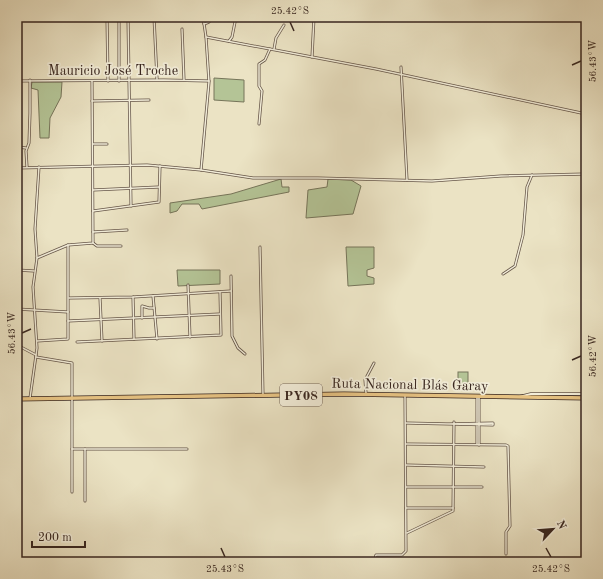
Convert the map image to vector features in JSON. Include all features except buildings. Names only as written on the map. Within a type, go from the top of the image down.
[{"type":"highway","name":"Ruta Nacional Blás Garay","points":[[17,399],[366,394],[586,398]]},
{"type":"street","points":[[107,17],[108,81]]},
{"type":"street","points":[[119,17],[119,81]]},
{"type":"street","points":[[131,206],[129,165],[128,17],[163,19],[166,17]]},
{"type":"street","points":[[201,170],[210,82],[203,17]]},
{"type":"street","points":[[204,24],[209,22],[212,17]]},
{"type":"street","points":[[229,41],[232,37],[236,17]]},
{"type":"street","points":[[312,57],[314,17]]},
{"type":"street","points":[[154,18],[157,80]]},
{"type":"street","points":[[274,49],[276,38],[284,25]]},
{"type":"street","points":[[182,30],[184,80]]},
{"type":"street","points":[[206,37],[274,49],[586,114]]},
{"type":"street","points":[[259,124],[262,91],[259,86],[259,64],[265,60],[270,49]]},
{"type":"street","points":[[401,67],[407,180]]},
{"type":"street","points":[[27,168],[26,148],[29,143],[30,80]]},
{"type":"street","name":"Mauricio José Troche","points":[[17,81],[184,80],[210,82]]},
{"type":"street","points":[[92,81],[93,243]]},
{"type":"street","points":[[92,101],[149,100]]},
{"type":"street","points":[[18,125],[18,158]]},
{"type":"street","points":[[93,144],[107,144]]},
{"type":"street","points":[[18,147],[26,148]]},
{"type":"street","points":[[17,168],[129,165],[201,170],[243,178],[432,181],[586,174]]},
{"type":"street","points":[[93,211],[159,202],[158,187],[160,166]]},
{"type":"street","points":[[30,398],[37,340],[34,310],[34,271],[37,258],[35,229],[39,167]]},
{"type":"street","points":[[503,274],[515,266],[523,235],[527,187],[532,176]]},
{"type":"street","points":[[93,190],[130,187],[158,187]]},
{"type":"street","points":[[93,232],[127,230]]},
{"type":"street","points":[[37,258],[68,245],[93,243],[97,246],[121,246]]},
{"type":"street","points":[[37,340],[68,339],[68,245]]},
{"type":"street","points":[[260,247],[263,395]]},
{"type":"street","points":[[17,270],[34,271]]},
{"type":"street","points":[[231,276],[232,336],[238,348],[245,354]]},
{"type":"street","points":[[188,285],[190,337]]},
{"type":"street","points":[[69,298],[133,297],[231,291]]},
{"type":"street","points":[[77,342],[221,335],[220,292]]},
{"type":"street","points":[[153,296],[157,338]]},
{"type":"street","points":[[133,297],[134,340]]},
{"type":"street","points":[[100,298],[102,341]]},
{"type":"street","points":[[142,318],[142,306],[155,308]]},
{"type":"street","points":[[17,309],[68,312]]},
{"type":"street","points":[[68,320],[220,314]]},
{"type":"street","points":[[17,345],[36,356],[72,363],[72,492]]},
{"type":"street","points":[[366,394],[365,380],[374,364]]},
{"type":"street","points":[[374,562],[376,555],[404,554],[406,533],[405,394]]},
{"type":"street","points":[[519,396],[531,394],[586,394]]},
{"type":"street","points":[[478,396],[478,445]]},
{"type":"street","points":[[406,423],[493,423],[493,425],[478,424]]},
{"type":"street","points":[[406,533],[452,512],[454,508],[454,424]]},
{"type":"street","points":[[406,444],[508,446],[510,526],[506,532],[506,554]]},
{"type":"street","points":[[72,449],[188,449]]},
{"type":"street","points":[[85,449],[85,501]]},
{"type":"street","points":[[406,465],[484,467]]},
{"type":"street","points":[[406,487],[482,487]]},
{"type":"street","points":[[406,508],[454,508]]},
{"type":"green space","points":[[214,78],[244,80],[244,102],[214,100]]},
{"type":"green space","points":[[32,82],[62,82],[61,97],[50,118],[49,138],[40,138],[38,90],[31,88]]},
{"type":"green space","points":[[281,179],[282,187],[289,187],[289,192],[202,209],[199,204],[182,204],[177,211],[170,213],[170,203],[231,194]]},
{"type":"green space","points":[[328,179],[351,180],[361,186],[353,214],[306,218],[308,190],[327,187]]},
{"type":"green space","points":[[346,247],[374,247],[374,268],[367,270],[367,276],[374,278],[374,284],[348,286]]},
{"type":"green space","points":[[177,270],[220,270],[220,284],[178,286]]},
{"type":"green space","points":[[458,372],[468,372],[468,387],[458,387]]},
{"type":"waterway","points":[[17,558],[25,561]]}]
